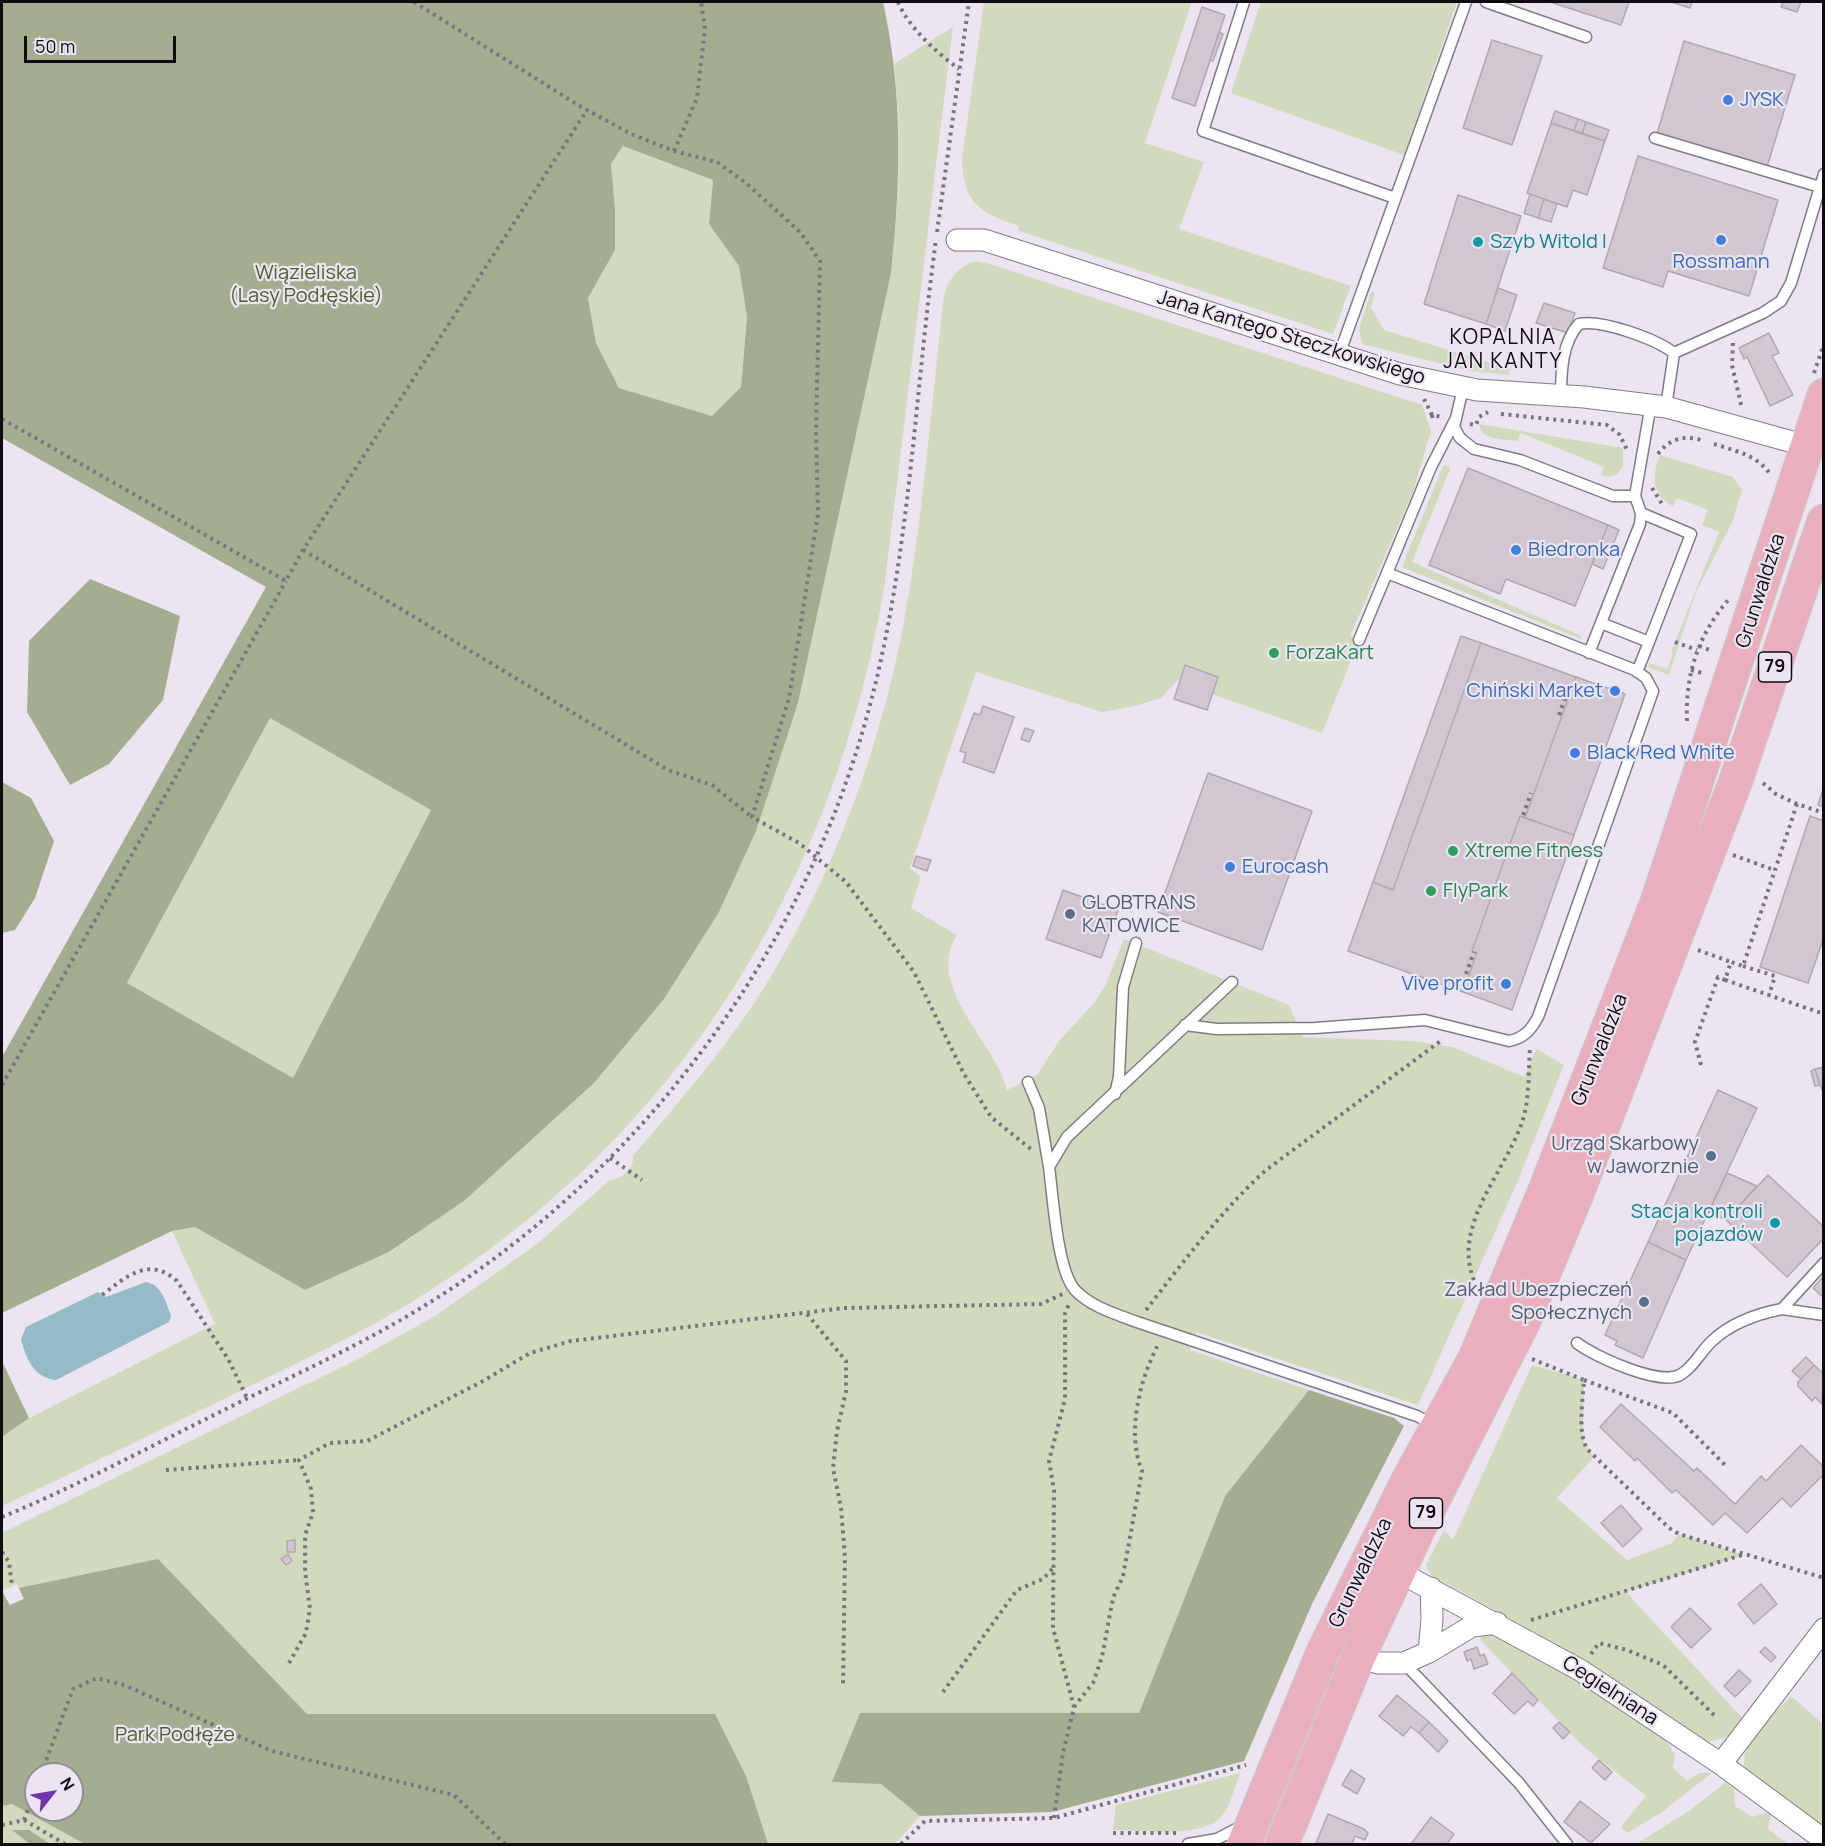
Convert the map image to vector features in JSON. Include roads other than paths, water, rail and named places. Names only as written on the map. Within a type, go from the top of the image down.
[{"type":"main road","name":"Grunwaldzka","points":[[1250,1831],[1323,1652],[1369,1556],[1437,1425],[1475,1358],[1498,1309],[1638,955],[1709,747],[1824,395]]},
{"type":"main road","name":"Grunwaldzka","points":[[1282,1845],[1358,1658],[1398,1570],[1519,1331],[1575,1199],[1735,783],[1824,520]]},
{"type":"street","name":"Jana Kantego Steczkowskiego","points":[[957,240],[984,240],[1400,374],[1463,388],[1507,394],[1561,396],[1659,405],[1807,446]]},
{"type":"street","name":"Cegielniana","points":[[1369,1556],[1497,1623],[1580,1670],[1721,1764],[1824,1840]]},
{"type":"street","points":[[1429,1652],[1432,1619],[1431,1588]]},
{"type":"street","points":[[1358,1658],[1379,1663],[1404,1663],[1429,1652],[1472,1626],[1497,1623]]},
{"type":"street","points":[[1721,1764],[1824,1629]]},
{"type":"lane","points":[[1244,2],[1203,131],[1395,198]]},
{"type":"lane","points":[[1339,355],[1466,2]]},
{"type":"lane","points":[[1486,2],[1586,38]]},
{"type":"lane","points":[[1655,138],[1820,187]]},
{"type":"lane","points":[[1590,653],[1640,524],[1641,513],[1635,496],[1674,353],[1776,305],[1788,290],[1824,174]]},
{"type":"lane","points":[[1561,396],[1563,360],[1570,337],[1579,324],[1595,323],[1655,341],[1674,353]]},
{"type":"lane","points":[[1359,640],[1431,467],[1455,420],[1463,388]]},
{"type":"lane","points":[[1455,420],[1456,433],[1474,448],[1520,460],[1613,496],[1635,496]]},
{"type":"lane","points":[[1637,672],[1691,534],[1641,513]]},
{"type":"lane","points":[[1185,1025],[1217,1029],[1315,1028],[1425,1020],[1509,1041],[1520,1038],[1532,1028],[1653,692],[1646,678],[1637,672],[1387,573]]},
{"type":"lane","points":[[1601,623],[1649,642]]},
{"type":"lane","points":[[1115,1094],[1119,1077],[1123,987],[1136,943]]},
{"type":"lane","points":[[1049,1167],[1067,1137],[1232,982]]},
{"type":"lane","points":[[1028,1082],[1039,1108],[1062,1260],[1074,1289],[1098,1307],[1137,1322],[1417,1416],[1437,1425]]},
{"type":"lane","points":[[1782,1309],[1824,1263]]},
{"type":"lane","points":[[1577,1343],[1590,1353],[1617,1364],[1654,1376],[1671,1378],[1682,1374],[1712,1341],[1731,1326],[1759,1314],[1782,1309],[1824,1315]]},
{"type":"lane","points":[[1404,1663],[1519,1783],[1567,1845]]},
{"type":"lane","points":[[1188,1839],[1217,1839],[1250,1831]]},
{"type":"water","points":[[146,1282],[160,1290],[163,1295],[171,1316],[169,1322],[56,1380],[42,1376],[32,1366],[25,1354],[21,1339],[26,1327],[98,1292],[106,1297]]},
{"type":"place","name":"JYSK","points":[[1728,100]]},
{"type":"place","name":"Rossmann","points":[[1721,240]]},
{"type":"place","name":"Szyb Witold I","points":[[1478,242]]},
{"type":"place","name":"Biedronka","points":[[1516,550]]},
{"type":"place","name":"ForzaKart","points":[[1274,653]]},
{"type":"place","name":"Chiński Market","points":[[1615,691]]},
{"type":"place","name":"Black Red White","points":[[1575,753]]},
{"type":"place","name":"Xtreme Fitness","points":[[1453,851]]},
{"type":"place","name":"Eurocash","points":[[1230,867]]},
{"type":"place","name":"FlyPark","points":[[1431,891]]},
{"type":"place","name":"GLOBTRANS KATOWICE","points":[[1070,914]]},
{"type":"place","name":"Vive profit","points":[[1506,984]]},
{"type":"place","name":"Urząd Skarbowy w Jaworznie","points":[[1711,1156]]},
{"type":"place","name":"Stacja kontroli pojazdów","points":[[1775,1223]]},
{"type":"place","name":"Zakład Ubezpieczeń Społecznych","points":[[1644,1302]]},
{"type":"district","name":"KOPALNIA JAN KANTY","points":[[1503,350]]},
{"type":"park label","name":"Wiązieliska (Lasy Podłęskie)","points":[[306,284]]},
{"type":"park label","name":"Park Podłęże","points":[[175,1735]]}]
